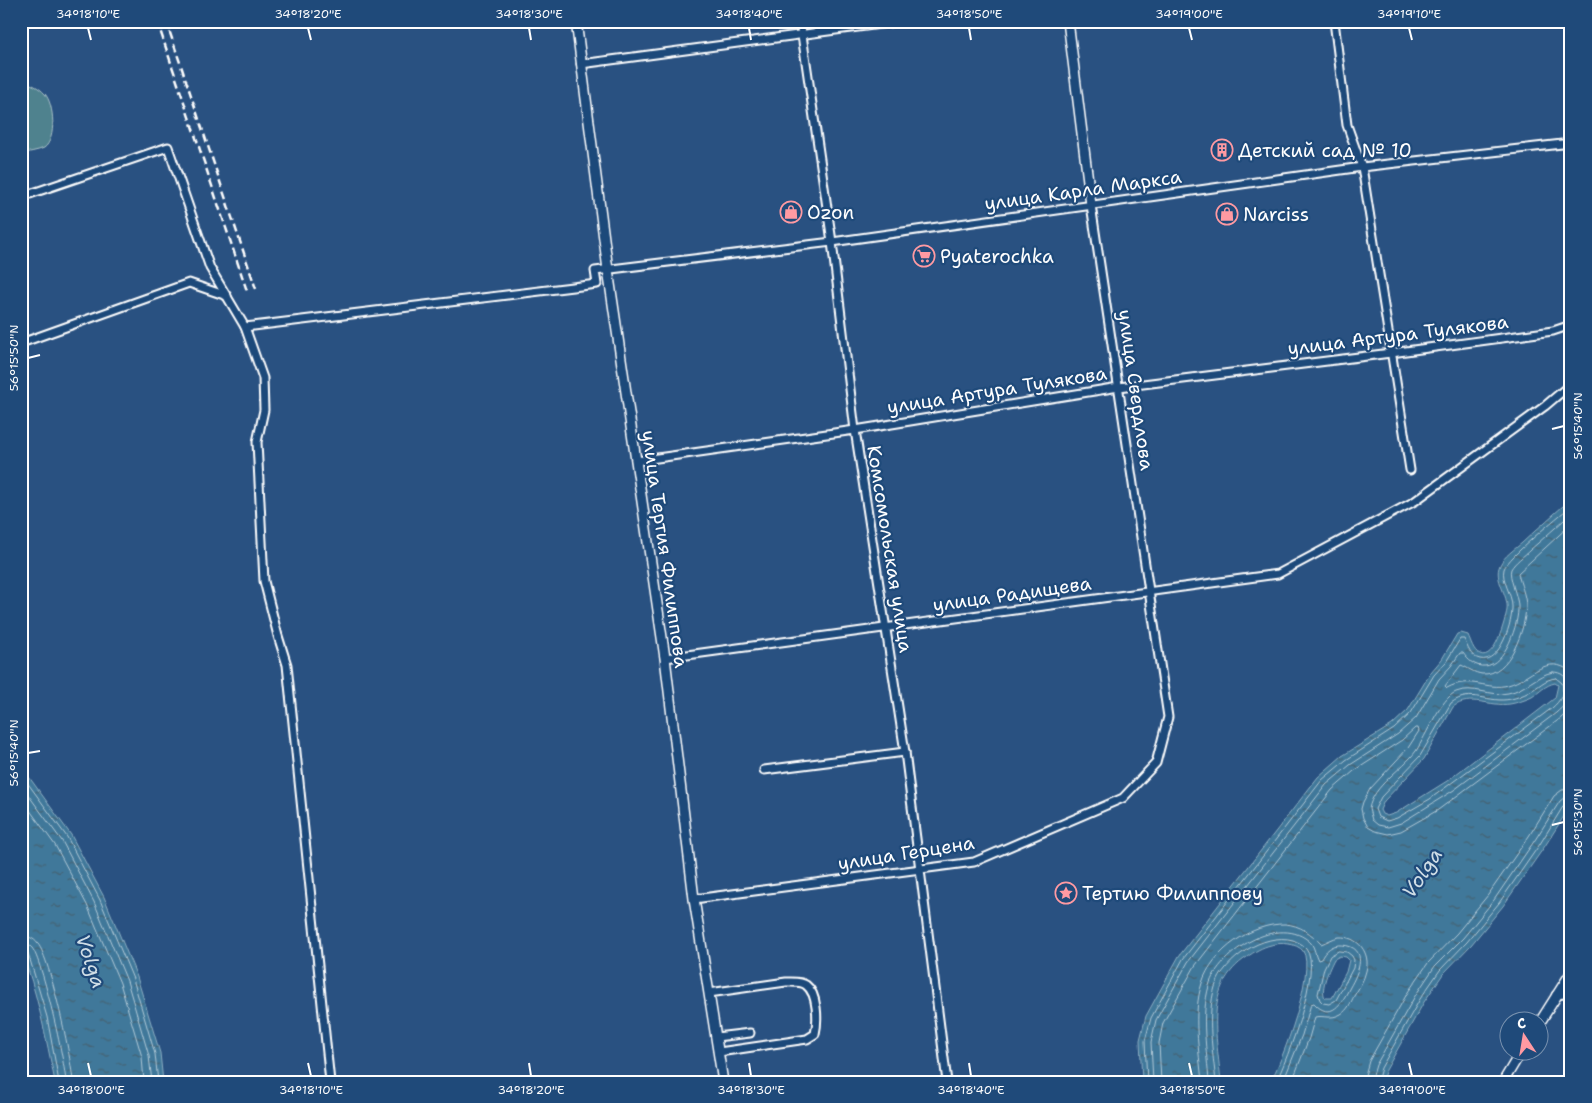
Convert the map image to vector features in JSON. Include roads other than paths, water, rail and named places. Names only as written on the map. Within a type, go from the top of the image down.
[{"type":"street","name":"улица Тертия Филиппова","points":[[576,21],[604,270],[636,460],[665,658],[694,899],[723,1082]]},
{"type":"street","name":"Комсомольская улица","points":[[800,21],[832,242],[855,430],[904,752],[947,1082]]},
{"type":"street","points":[[582,64],[903,21]]},
{"type":"street","name":"улица Свердлова","points":[[1068,21],[1091,205],[1168,717],[1156,763]]},
{"type":"street","points":[[1334,21],[1347,125],[1362,167],[1410,470]]},
{"type":"street","name":"улица Карла Маркса","points":[[604,270],[832,242],[1362,167],[1571,143]]},
{"type":"street","points":[[21,197],[168,147],[210,268],[245,327],[263,378],[264,410],[257,442],[264,581],[287,665],[330,1082]]},
{"type":"street","points":[[245,327],[597,284],[595,271],[604,270]]},
{"type":"street","points":[[21,343],[189,283],[227,296]]},
{"type":"street","name":"улица Артура Тулякова","points":[[636,460],[855,430],[1119,386],[1391,353],[1553,331],[1571,325]]},
{"type":"street","name":"улица Радищева","points":[[665,658],[1278,574],[1415,501],[1545,406],[1571,384]]},
{"type":"street","points":[[764,770],[904,752]]},
{"type":"street","name":"улица Герцена","points":[[694,899],[974,862],[1123,798],[1156,763]]},
{"type":"street","points":[[1547,1010],[1571,973]]},
{"type":"street","points":[[709,992],[797,982],[805,984],[813,993],[817,1027],[815,1034],[807,1040],[719,1052]]},
{"type":"street","points":[[1556,995],[1571,993]]},
{"type":"street","points":[[716,1037],[750,1033]]},
{"type":"street","points":[[1503,1082],[1516,1060]]},
{"type":"water","name":"Volga","points":[[1571,499],[1571,805],[1503,906],[1471,945],[1443,974],[1424,1002],[1381,1082],[1270,1082],[1282,1056],[1296,1016],[1305,977],[1306,961],[1303,951],[1297,946],[1283,943],[1261,948],[1252,953],[1233,969],[1224,982],[1218,997],[1216,1013],[1221,1082],[1142,1082],[1140,1040],[1146,1016],[1179,956],[1318,777],[1342,756],[1392,725],[1408,710],[1457,634],[1468,635],[1474,648],[1480,654],[1485,655],[1495,646],[1507,610],[1506,599],[1498,576],[1500,565],[1507,556]],"holes":[[[1555,683],[1558,685],[1555,698],[1447,781],[1396,813],[1387,816],[1382,814],[1380,810],[1384,801],[1424,759],[1453,707],[1466,701],[1515,703],[1532,697],[1545,687]],[[1340,956],[1346,957],[1349,960],[1346,972],[1332,998],[1325,998],[1324,984],[1334,959]]]},
{"type":"water","name":"Volga","points":[[21,766],[71,835],[104,897],[137,977],[160,1053],[163,1082],[55,1082],[45,1031],[21,949]]},
{"type":"railway","points":[[157,21],[247,291]]},
{"type":"railway","points":[[166,21],[256,289]]},
{"type":"place","name":"Детский сад № 10","points":[[1222,150]]},
{"type":"place","name":"Ozon","points":[[791,212]]},
{"type":"place","name":"Narciss","points":[[1227,214]]},
{"type":"place","name":"Pyaterochka","points":[[924,256]]},
{"type":"place","name":"Тертию Филиппову","points":[[1066,893]]}]
